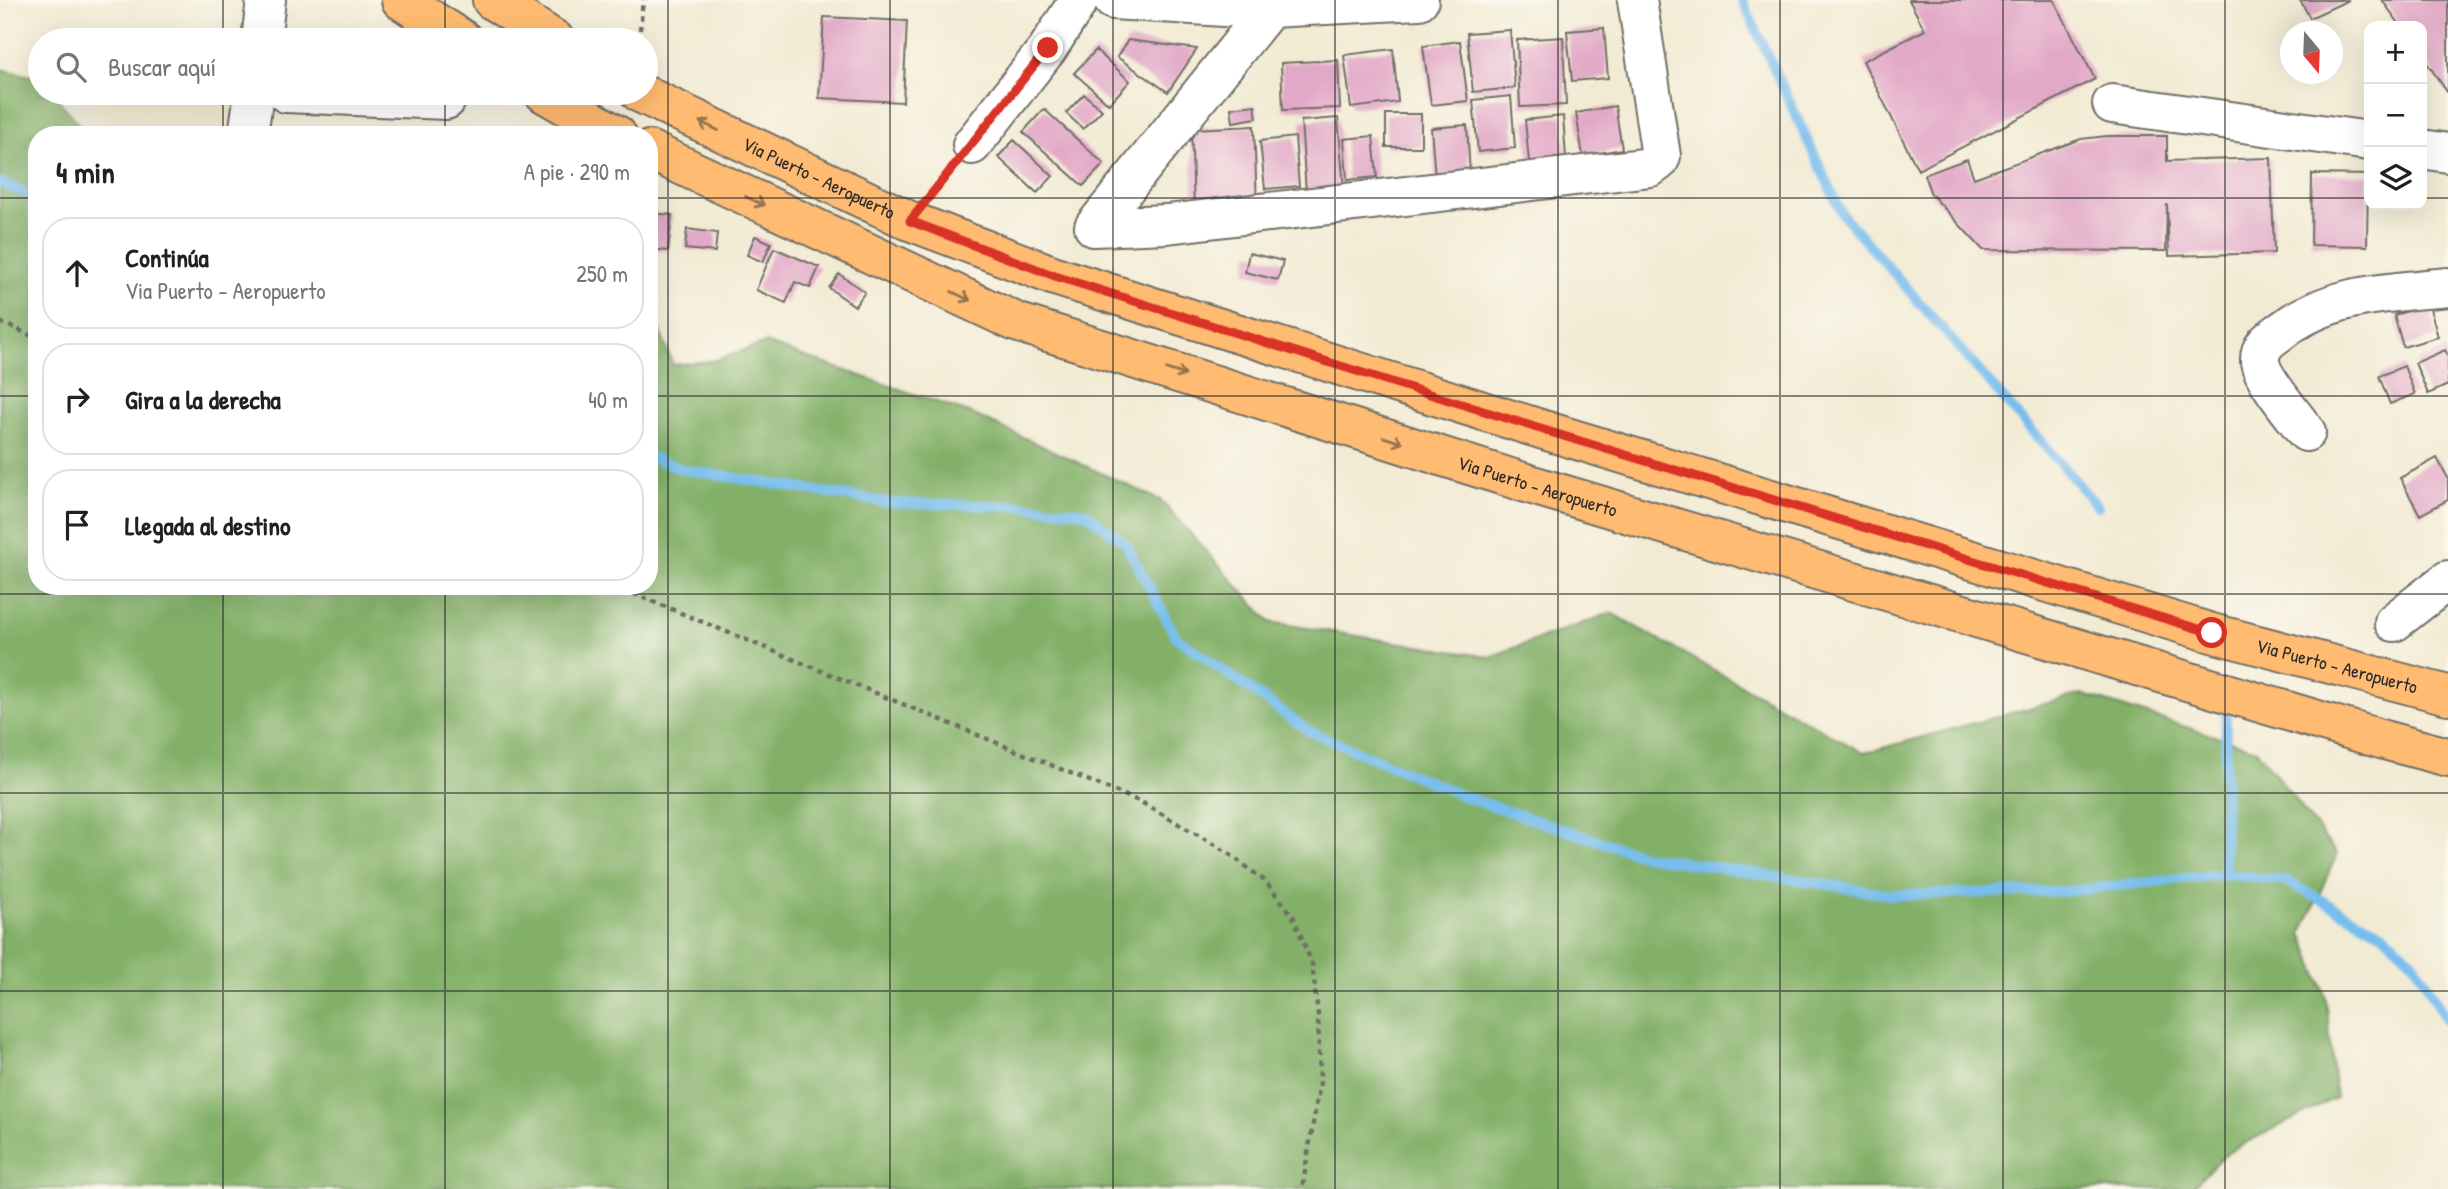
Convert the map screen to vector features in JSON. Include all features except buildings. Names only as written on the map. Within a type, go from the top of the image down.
[{"type":"main road","points":[[401,0],[444,28]]},
{"type":"main road","points":[[492,0],[536,28]]},
{"type":"main road","name":"Via Puerto - Aeropuerto","points":[[658,102],[910,221],[1055,276],[1547,431],[2212,633],[2448,695]]},
{"type":"main road","points":[[565,105],[601,126]]},
{"type":"main road","name":"Via Puerto - Aeropuerto","points":[[658,154],[1016,322],[1539,487],[2448,757]]},
{"type":"street","points":[[262,28],[266,0]]},
{"type":"street","points":[[972,145],[1048,48],[1079,0]]},
{"type":"street","points":[[1113,0],[1270,8],[1419,0]]},
{"type":"street","points":[[1270,8],[1094,228],[1167,224],[1651,167],[1661,156],[1637,0]]},
{"type":"street","points":[[2112,104],[2364,140]]},
{"type":"street","points":[[249,126],[252,105]]},
{"type":"street","points":[[2427,150],[2448,153]]},
{"type":"street","points":[[2306,432],[2265,375],[2260,360],[2264,344],[2318,308],[2350,298],[2448,287]]},
{"type":"street","points":[[2394,622],[2448,580]]},
{"type":"path","points":[[640,28],[643,0]]},
{"type":"path","points":[[910,221],[972,145]]},
{"type":"path","points":[[0,322],[28,334]]},
{"type":"path","points":[[637,595],[1141,802],[1227,852],[1265,881],[1293,916],[1312,964],[1318,1014],[1320,1082],[1302,1189]]},
{"type":"green space","points":[[0,69],[28,75],[28,105],[63,105],[80,126],[28,126],[28,595],[658,595],[658,327],[673,365],[717,360],[765,343],[972,414],[1160,500],[1270,622],[1489,657],[1611,613],[1864,753],[2081,694],[2256,749],[2337,854],[2302,933],[2326,998],[2336,1098],[2229,1151],[2190,1189],[0,1189]]},
{"type":"waterway","points":[[1742,0],[1842,214],[2098,507]]},
{"type":"waterway","points":[[0,183],[28,194]]},
{"type":"waterway","points":[[658,460],[681,469],[890,503],[1023,506],[1085,512],[1126,544],[1176,637],[1309,731],[1468,798],[1645,856],[1893,895],[2069,891],[2224,874],[2286,881],[2384,934],[2415,963],[2448,1023]]},
{"type":"waterway","points":[[2224,874],[2226,714]]},
{"type":"route","points":[[1048,48],[910,221],[1055,276],[1547,431],[2212,633]]}]
